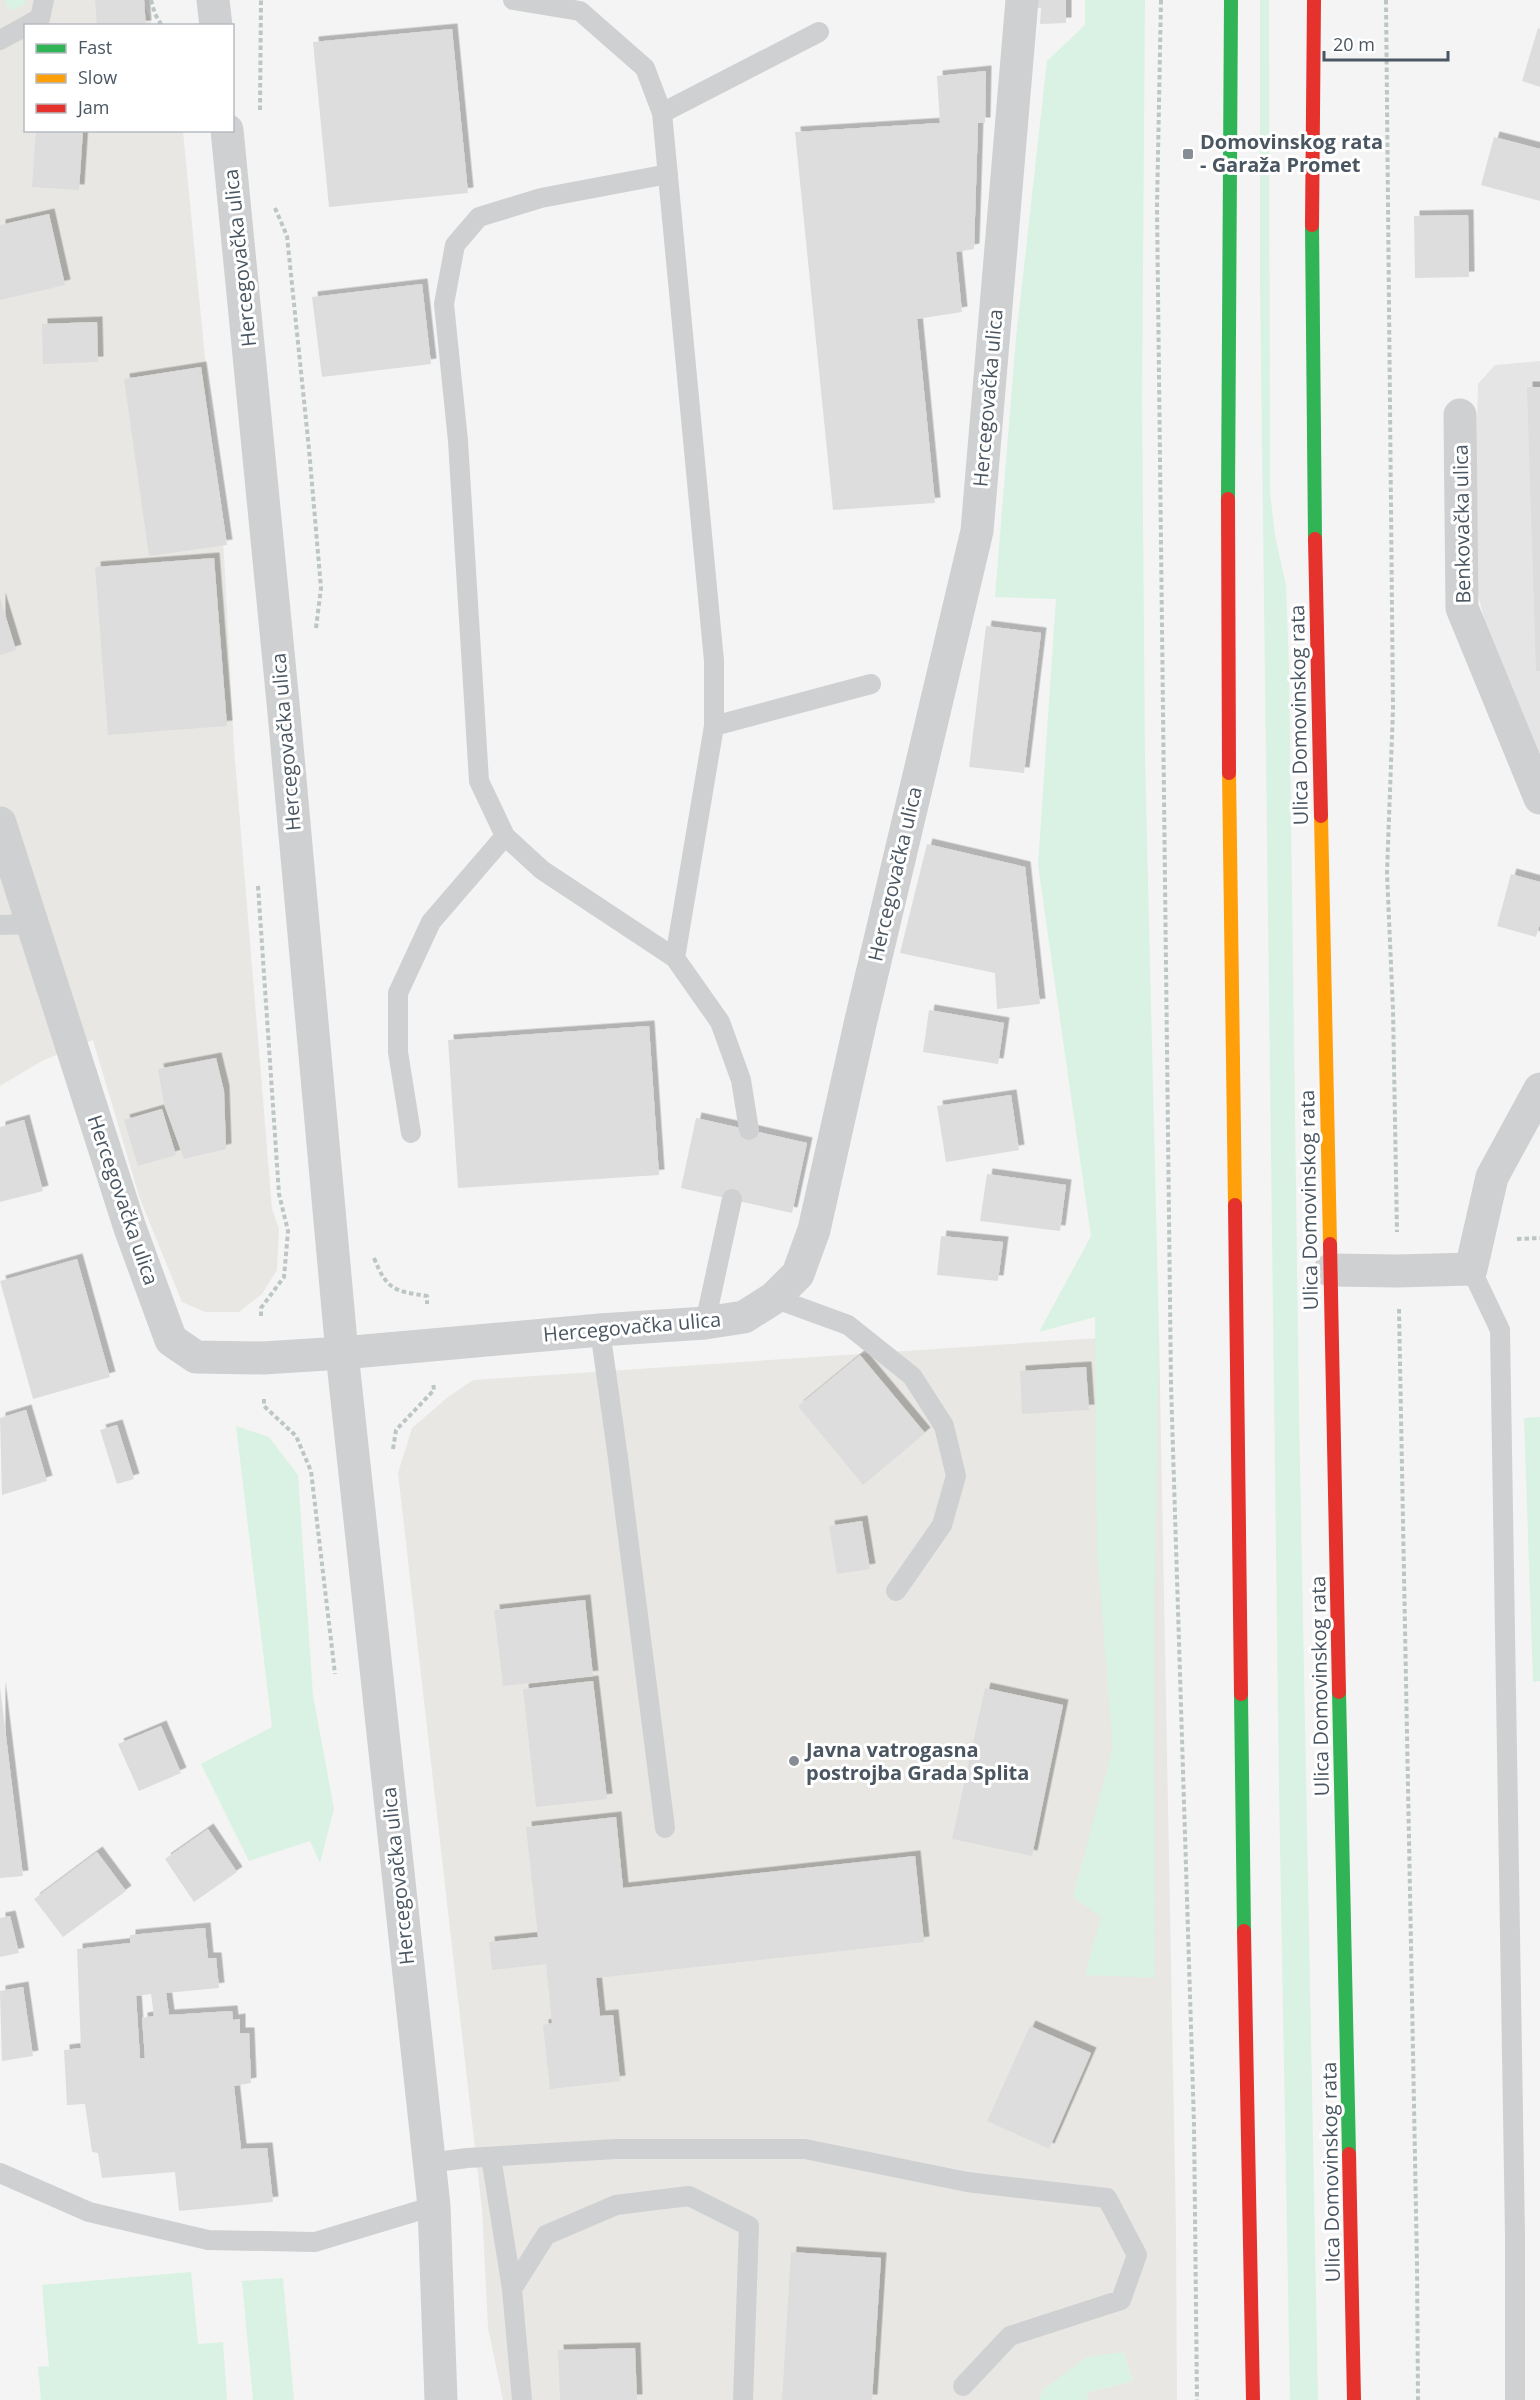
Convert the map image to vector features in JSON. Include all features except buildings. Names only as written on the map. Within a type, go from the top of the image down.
[{"type":"main road","points":[[1231,0],[1227,629],[1245,1984],[1253,2400]]},
{"type":"main road","name":"Ulica Domovinskog rata","points":[[1314,0],[1311,271],[1354,2400]]},
{"type":"street","points":[[213,0],[216,24]]},
{"type":"street","name":"Hercegovačka ulica","points":[[0,822],[130,1228],[171,1340],[196,1357],[263,1358],[342,1353],[705,1323],[744,1317],[774,1298],[798,1274],[813,1230],[977,531],[1022,0]]},
{"type":"street","name":"Hercegovačka ulica","points":[[227,132],[286,737],[342,1353],[434,2206],[441,2400]]},
{"type":"street","name":"Benkovačka ulica","points":[[1460,415],[1462,608],[1540,798]]},
{"type":"street","points":[[1330,1270],[1472,1269],[1492,1177],[1540,1089]]},
{"type":"lane","points":[[30,24],[40,18],[44,0]]},
{"type":"lane","points":[[513,0],[580,11],[645,68],[662,113],[714,661],[714,726],[675,958]]},
{"type":"lane","points":[[0,40],[24,27]]},
{"type":"lane","points":[[662,113],[819,32]]},
{"type":"lane","points":[[668,174],[541,198],[479,216],[455,245],[444,304],[458,441],[479,781],[504,836],[542,870],[675,958],[720,1022],[741,1080],[749,1130]]},
{"type":"lane","points":[[714,726],[871,684]]},
{"type":"lane","points":[[411,1133],[399,1052],[398,993],[431,922],[504,836]]},
{"type":"lane","points":[[0,925],[33,924]]},
{"type":"lane","points":[[705,1323],[732,1199]]},
{"type":"lane","points":[[1472,1269],[1500,1330],[1515,2234],[1515,2400]]},
{"type":"lane","points":[[774,1298],[848,1325],[912,1376],[944,1426],[956,1476],[942,1525],[896,1591]]},
{"type":"lane","points":[[600,1330],[665,1828]]},
{"type":"lane","points":[[429,2163],[616,2149],[805,2149],[966,2182],[1107,2198],[1137,2255],[1121,2300],[1010,2336],[963,2386]]},
{"type":"lane","points":[[491,2157],[512,2289],[522,2400]]},
{"type":"lane","points":[[0,2173],[89,2212],[208,2240],[315,2242],[434,2206]]},
{"type":"lane","points":[[512,2289],[546,2235],[616,2205],[689,2196],[749,2226],[743,2400]]},
{"type":"path","points":[[151,0],[155,15],[161,24]]},
{"type":"path","points":[[1161,0],[1157,207],[1171,1385],[1194,2124],[1197,2400]]},
{"type":"path","points":[[1386,0],[1393,710],[1387,873],[1393,1010],[1418,2264],[1418,2400]]},
{"type":"shaded area","points":[[0,0],[142,0],[152,24],[24,24],[24,132],[183,132],[224,554],[234,748],[272,1209],[279,1229],[277,1270],[262,1294],[239,1312],[205,1312],[182,1302],[140,1199],[93,1040],[42,1061],[0,1086]]},
{"type":"shaded area","points":[[1540,361],[1540,762],[1490,643],[1473,574],[1478,384],[1495,365]]},
{"type":"shaded area","points":[[1159,1334],[1176,2227],[1177,2400],[1087,2400],[1088,2392],[1133,2381],[1123,2352],[1044,2389],[1038,2400],[503,2400],[488,2328],[482,2210],[398,1473],[412,1428],[448,1397],[473,1380]]},
{"type":"green space","points":[[5,0],[25,0],[25,4],[12,11],[5,4]]},
{"type":"green space","points":[[1085,0],[1145,0],[1142,400],[1145,758],[1159,1334],[1154,1632],[1155,1978],[1085,1975],[1101,1917],[1073,1897],[1113,1748],[1097,1551],[1095,1317],[1039,1332],[1091,1236],[1038,865],[1056,599],[995,597],[1016,338],[1047,61],[1085,25]]},
{"type":"green space","points":[[1260,0],[1269,0],[1270,492],[1275,536],[1286,585],[1289,668],[1299,1413],[1318,2400],[1290,2400],[1279,1788],[1260,282]]},
{"type":"green space","points":[[1540,1417],[1540,1681],[1533,1682],[1524,1418]]},
{"type":"green space","points":[[236,1426],[269,1437],[298,1475],[313,1695],[334,1809],[320,1863],[310,1841],[249,1861],[201,1764],[272,1727]]},
{"type":"green space","points":[[191,2272],[198,2344],[223,2342],[227,2400],[41,2400],[38,2367],[49,2366],[42,2285]]},
{"type":"green space","points":[[283,2278],[294,2400],[253,2400],[242,2281]]},
{"type":"green space","points":[[1123,2352],[1133,2381],[1088,2392],[1087,2400],[1038,2400],[1044,2389],[1087,2357]]},
{"type":"traffic: fast","points":[[1228,499],[1231,0]]},
{"type":"traffic: fast","points":[[1312,225],[1315,539]]},
{"type":"traffic: fast","points":[[1339,1692],[1349,2154]]},
{"type":"traffic: fast","points":[[1241,1694],[1244,1931]]},
{"type":"traffic: slow","points":[[1229,773],[1235,1205]]},
{"type":"traffic: slow","points":[[1321,816],[1330,1244]]},
{"type":"traffic: jam","points":[[1312,225],[1314,0]]},
{"type":"traffic: jam","points":[[1228,499],[1229,773]]},
{"type":"traffic: jam","points":[[1315,539],[1321,816]]},
{"type":"traffic: jam","points":[[1235,1205],[1241,1694]]},
{"type":"traffic: jam","points":[[1330,1244],[1339,1692]]},
{"type":"traffic: jam","points":[[1244,1931],[1253,2400]]},
{"type":"traffic: jam","points":[[1349,2154],[1354,2400]]},
{"type":"place","name":"Domovinskog rata - Garaža Promet","points":[[1188,154]]},
{"type":"place","name":"Javna vatrogasna postrojba Grada Splita","points":[[794,1761]]}]
